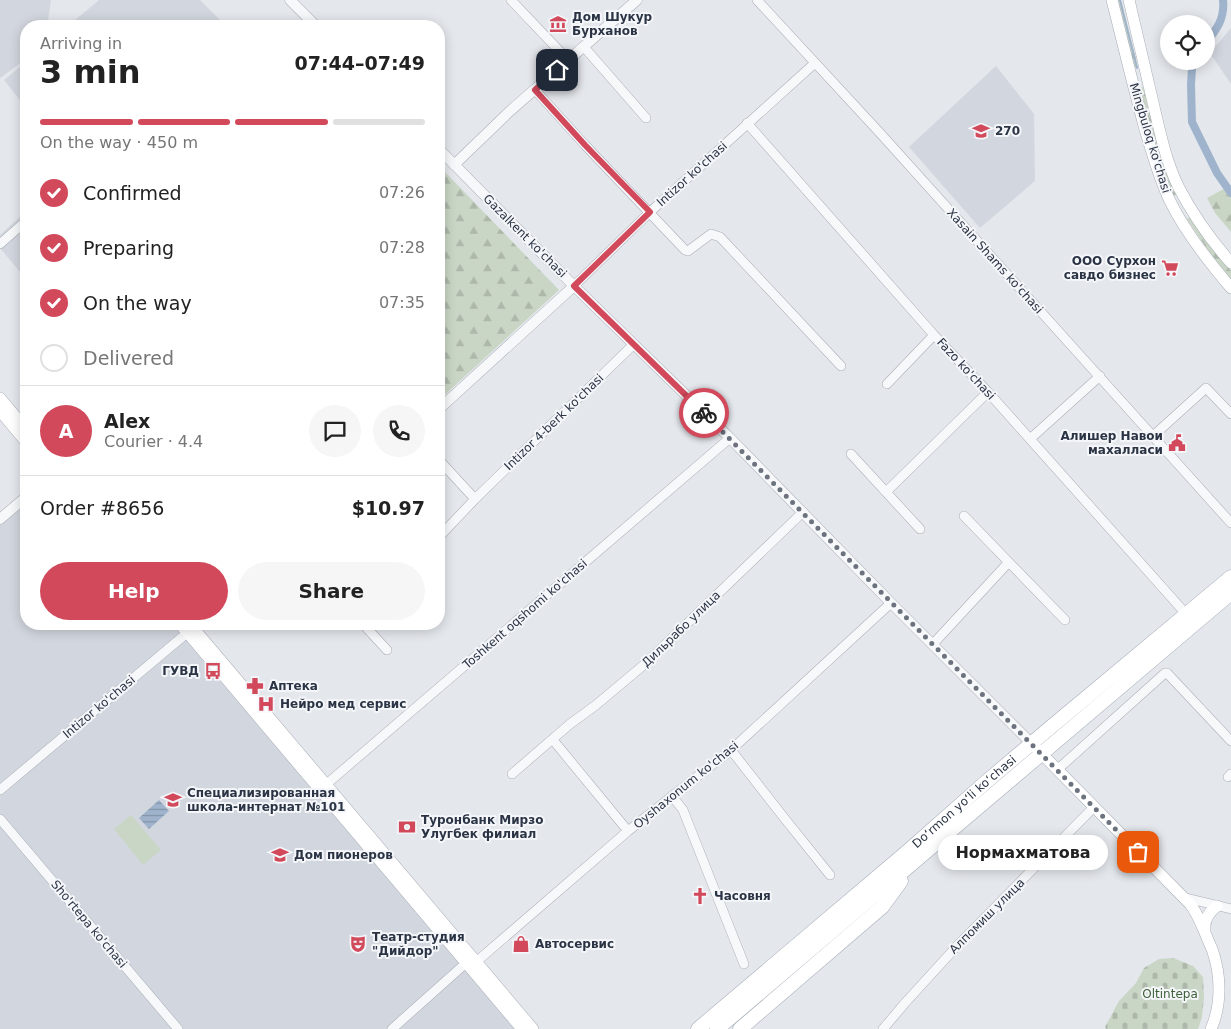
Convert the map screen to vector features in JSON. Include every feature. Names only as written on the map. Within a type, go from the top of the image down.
[{"type":"main road","name":"Mingbuloq ko'chasi","points":[[1112,0],[1132,82],[1156,167],[1166,194],[1174,210],[1201,250],[1231,288]]},
{"type":"main road","name":"Mingbuloq ko'chasi","points":[[1129,0],[1161,137],[1179,187],[1203,227],[1231,263]]},
{"type":"main road","points":[[1132,82],[1146,78]]},
{"type":"main road","points":[[1174,210],[1187,202]]},
{"type":"main road","points":[[0,398],[20,422]]},
{"type":"main road","points":[[0,411],[20,435]]},
{"type":"main road","name":"Do‘rmon yo‘li ko‘chasi","points":[[717,1029],[917,860],[1036,748],[1231,577]]},
{"type":"main road","name":"Do‘rmon yo‘li ko‘chasi","points":[[698,1029],[908,851],[1231,593]]},
{"type":"main road","points":[[194,630],[323,787],[471,962],[533,1029]]},
{"type":"main road","name":"Gazalkent ko'chasi","points":[[1036,748],[1182,897],[1197,914],[1205,934]]},
{"type":"main road","points":[[749,1026],[882,906],[917,860]]},
{"type":"main road","points":[[1204,1029],[1212,997],[1211,973],[1204,926],[1206,918],[1218,906]]},
{"type":"main road","points":[[1205,934],[1213,951],[1219,985],[1216,1013],[1211,1029]]},
{"type":"main road","points":[[471,962],[522,1029]]},
{"type":"street","points":[[290,0],[310,20]]},
{"type":"street","points":[[454,165],[510,111],[637,0]]},
{"type":"street","name":"Xasain Shams ko'chasi","points":[[758,0],[1231,523]]},
{"type":"street","points":[[513,1],[568,60]]},
{"type":"street","points":[[584,47],[646,118]]},
{"type":"street","name":"Intizor ko'chasi","points":[[445,404],[574,286],[650,212],[815,63]]},
{"type":"street","points":[[535,90],[684,250],[688,251],[711,234],[716,234],[841,366]]},
{"type":"street","name":"Fazo ko'chasi","points":[[747,123],[934,335],[988,392],[1187,614]]},
{"type":"street","name":"Gazalkent ko'chasi","points":[[445,158],[730,438],[1036,748]]},
{"type":"street","points":[[0,244],[20,226]]},
{"type":"street","points":[[887,384],[934,335]]},
{"type":"street","name":"Intizor 4-berk ko'chasi","points":[[445,531],[634,344]]},
{"type":"street","points":[[1030,439],[1100,376]]},
{"type":"street","points":[[1153,436],[1206,388],[1231,413]]},
{"type":"street","points":[[886,492],[988,392]]},
{"type":"street","name":"Toshkent oqshomi ko'chasi","points":[[323,787],[730,438]]},
{"type":"street","points":[[851,454],[920,530]]},
{"type":"street","points":[[445,466],[475,499]]},
{"type":"street","points":[[0,519],[20,502]]},
{"type":"street","name":"Дильрабо улица","points":[[512,774],[570,724],[646,663],[803,512]]},
{"type":"street","points":[[964,516],[1065,620]]},
{"type":"street","points":[[933,644],[1008,563]]},
{"type":"street","name":"Oyshaxonum ko'chasi","points":[[392,1029],[628,831],[731,750],[891,603]]},
{"type":"street","name":"Intizor ko'chasi","points":[[0,790],[188,630]]},
{"type":"street","points":[[369,630],[387,650]]},
{"type":"street","points":[[1058,770],[1165,673],[1231,741]]},
{"type":"street","points":[[553,740],[628,831]]},
{"type":"street","points":[[731,750],[830,875]]},
{"type":"street","points":[[672,796],[683,810],[744,964]]},
{"type":"street","name":"Алпомиш улица","points":[[883,1029],[957,946],[1094,807]]},
{"type":"street","name":"Sho'rtepa ko'chasi","points":[[0,819],[178,1029]]},
{"type":"street","points":[[1182,897],[1231,909]]},
{"type":"shaded area","points":[[0,0],[50,0],[48,20],[20,20],[20,63],[0,78]]},
{"type":"shaded area","points":[[99,0],[200,0],[220,20],[75,20]]},
{"type":"shaded area","points":[[1231,28],[1231,84],[1215,60],[1215,47]]},
{"type":"shaded area","name":"270","points":[[996,66],[1034,114],[1035,181],[980,228],[909,147]]},
{"type":"shaded area","points":[[20,67],[20,100],[4,80]]},
{"type":"shaded area","points":[[20,217],[20,272],[0,248],[0,235]]},
{"type":"shaded area","points":[[20,502],[20,630],[185,630],[522,1029],[0,1029],[0,519]]},
{"type":"green space","points":[[1117,0],[1121,0],[1138,67],[1134,68]]},
{"type":"green space","points":[[1143,87],[1158,143],[1177,194],[1173,196],[1163,171],[1139,89]]},
{"type":"green space","points":[[445,172],[559,290],[445,394]]},
{"type":"green space","points":[[1231,185],[1231,232],[1215,213],[1207,198]]},
{"type":"green space","points":[[1190,217],[1231,271],[1231,279],[1210,253],[1187,219]]},
{"type":"green space","points":[[131,815],[161,850],[143,865],[114,829]]},
{"type":"green space","name":"Oltintepa","points":[[1173,958],[1193,966],[1203,977],[1204,997],[1202,1017],[1198,1029],[1106,1029],[1105,1027],[1119,1001],[1136,983],[1144,968],[1159,959]]},
{"type":"water","points":[[159,800],[169,811],[149,829],[139,818]]},
{"type":"waterway","points":[[1120,0],[1137,68]]},
{"type":"waterway","points":[[1215,31],[1223,12],[1223,0]]},
{"type":"waterway","points":[[1192,70],[1192,122],[1217,173],[1231,193]]},
{"type":"way so far","points":[[704,413],[1138,852]]},
{"type":"place","name":"Дом Шукур Бурханов","points":[[558,24]]},
{"type":"place","name":"270","points":[[981,131]]},
{"type":"place","name":"ООО Сурхон савдо бизнес","points":[[1170,268]]},
{"type":"place","name":"Алишер Навои махалласи","points":[[1177,443]]},
{"type":"place","name":"ГУВД","points":[[213,671]]},
{"type":"place","name":"Аптека","points":[[255,686]]},
{"type":"place","name":"Нейро мед сервис","points":[[266,704]]},
{"type":"place","name":"Специализированная школа-интернат №101","points":[[173,800]]},
{"type":"place","name":"Туронбанк Мирзо Улугбек филиал","points":[[407,827]]},
{"type":"place","name":"Нормахматова","points":[[1138,852]]},
{"type":"place","name":"Дом пионеров","points":[[280,855]]},
{"type":"place","name":"Часовня","points":[[700,896]]},
{"type":"place","name":"Театр-студия \"Дийдор\"","points":[[358,944]]},
{"type":"place","name":"Автосервис","points":[[521,944]]},
{"type":"route","points":[[557,70],[535,90],[650,212],[574,286],[704,413]]}]
